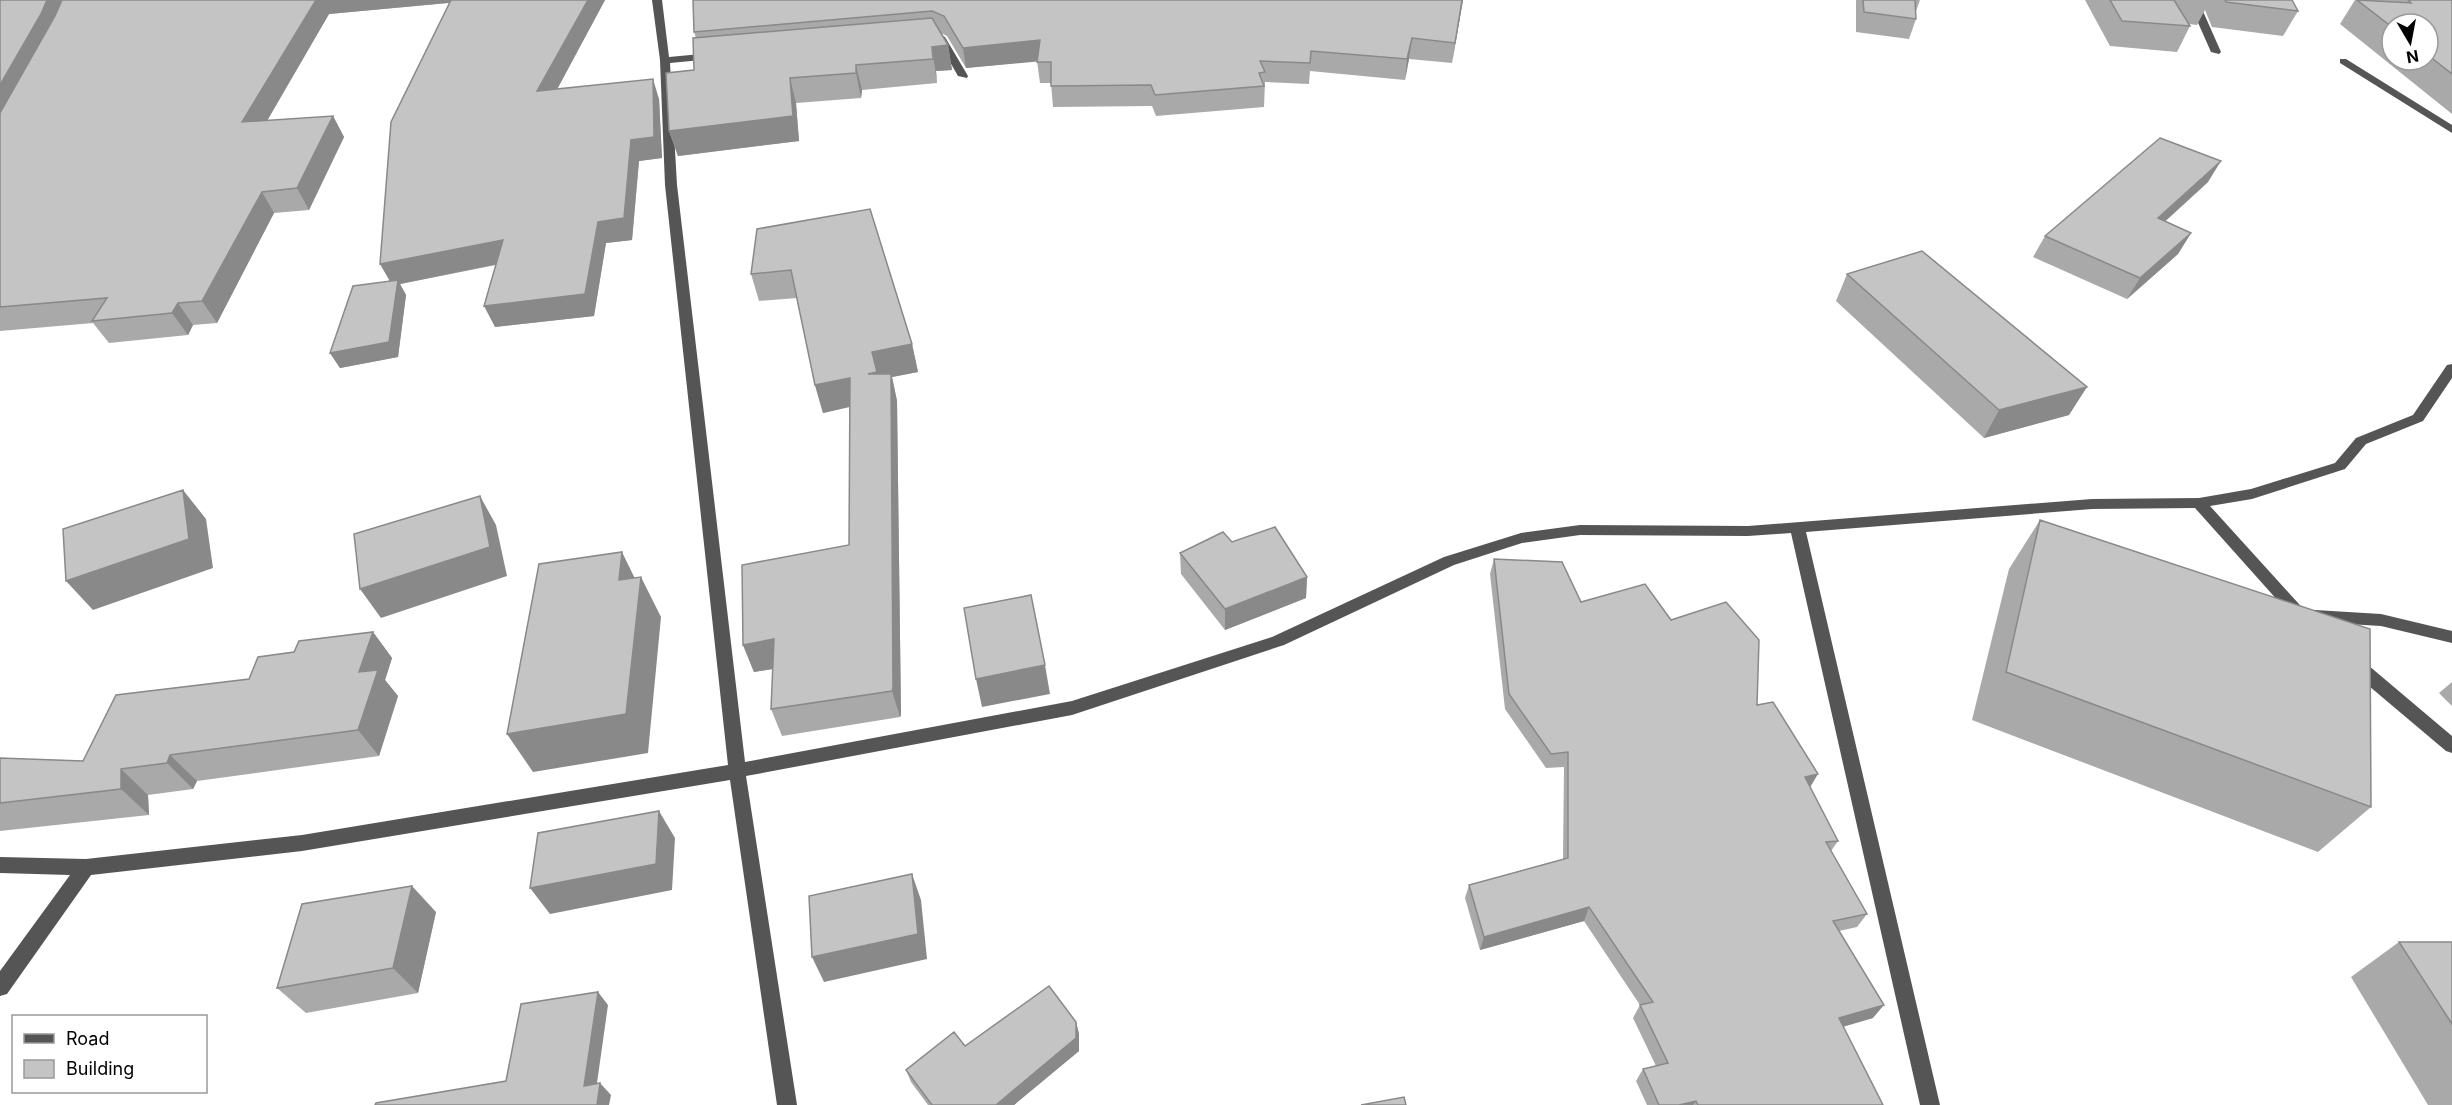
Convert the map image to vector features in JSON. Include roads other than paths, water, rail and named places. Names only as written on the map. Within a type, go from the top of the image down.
[{"type":"street","points":[[657,0],[665,60],[671,184],[737,771],[787,1105]]},
{"type":"street","points":[[2193,0],[2216,52]]},
{"type":"street","points":[[925,35],[942,39],[963,76]]},
{"type":"street","points":[[665,60],[724,55]]},
{"type":"street","points":[[2343,61],[2452,130]]},
{"type":"street","points":[[0,865],[86,867],[302,843],[737,771],[1072,708],[1278,641],[1449,561],[1521,538],[1580,530],[1748,531],[2092,504],[2199,503],[2252,494],[2340,466],[2361,441],[2418,418],[2452,368]]},
{"type":"street","points":[[2199,503],[2300,615],[2318,631]]},
{"type":"street","points":[[1797,526],[1930,1105]]},
{"type":"street","points":[[2300,615],[2381,620],[2452,638]]},
{"type":"street","points":[[2344,654],[2452,746]]},
{"type":"street","points":[[0,987],[86,867]]}]
